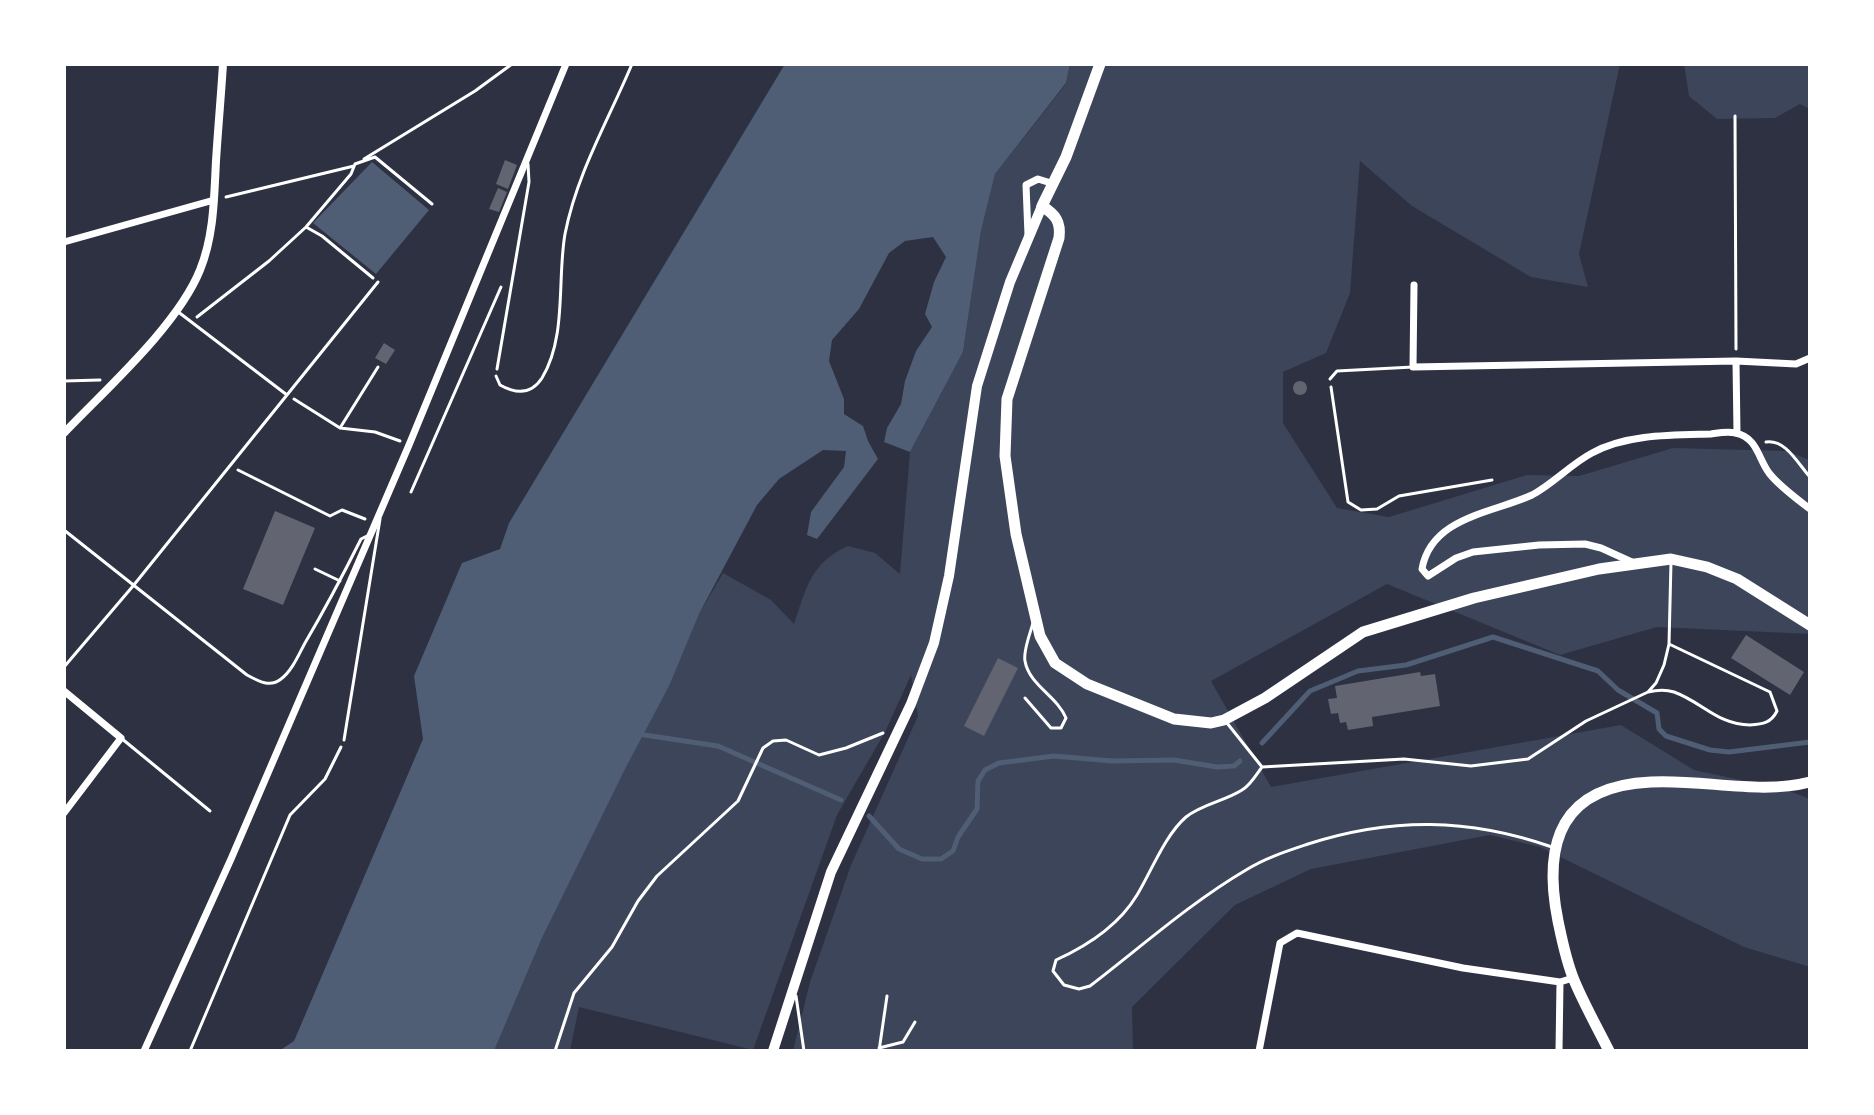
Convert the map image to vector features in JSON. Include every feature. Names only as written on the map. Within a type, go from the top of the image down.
[{"type":"main road","points":[[773,1051],[831,872],[911,704],[934,643],[949,576],[977,386],[1010,282],[1028,235],[1054,184],[1100,64]]},
{"type":"main road","points":[[1042,206],[1059,222],[1059,238],[1015,369],[1005,415],[1006,479],[1034,616],[1049,655],[1076,678],[1115,697],[1174,719],[1199,723],[1224,720],[1265,698],[1363,632],[1474,598],[1634,563],[1671,559],[1707,567],[1737,579],[1810,625]]},
{"type":"main road","points":[[1609,1051],[1573,978],[1554,901],[1554,847],[1561,826],[1573,809],[1589,797],[1615,786],[1654,782],[1750,786],[1810,782]]},
{"type":"street","points":[[64,433],[177,311],[199,271],[209,241],[214,200],[223,64]]},
{"type":"street","points":[[144,1051],[371,535],[566,64]]},
{"type":"street","points":[[1028,235],[1026,185],[1038,179],[1054,184]]},
{"type":"street","points":[[64,242],[214,200]]},
{"type":"street","points":[[1414,285],[1413,367],[1736,361],[1796,364],[1810,358]]},
{"type":"street","points":[[1736,361],[1737,433]]},
{"type":"street","points":[[1634,563],[1585,544],[1539,545],[1473,552],[1449,562],[1428,576],[1422,569],[1423,560],[1437,538],[1449,530],[1483,511],[1532,495],[1592,453],[1613,444],[1636,440],[1737,433],[1755,443],[1769,473],[1810,509]]},
{"type":"street","points":[[64,691],[121,738],[64,813]]},
{"type":"street","points":[[1259,1051],[1280,943],[1297,933],[1463,968],[1560,982],[1573,978]]},
{"type":"street","points":[[1559,1051],[1560,982]]},
{"type":"lane","points":[[497,369],[529,182],[528,161]]},
{"type":"lane","points":[[64,667],[378,282]]},
{"type":"lane","points":[[177,311],[287,395]]},
{"type":"lane","points":[[1330,379],[1337,371],[1413,367]]},
{"type":"lane","points":[[344,740],[382,509]]},
{"type":"lane","points":[[64,530],[261,683],[282,679],[293,665],[361,539],[371,535]]},
{"type":"lane","points":[[1646,693],[1656,683],[1669,644],[1671,559]]},
{"type":"lane","points":[[315,569],[340,581]]},
{"type":"lane","points":[[1025,698],[1051,728],[1061,728],[1066,718],[1061,705],[1031,676],[1024,659],[1034,616]]},
{"type":"lane","points":[[1554,847],[1521,836],[1451,824],[1389,824],[1334,836],[1280,853],[1247,869],[1182,914],[1090,986],[1079,989],[1064,985],[1053,971],[1056,960],[1113,924],[1135,898],[1160,853],[1185,818],[1245,789],[1262,767],[1404,759],[1471,766],[1528,759],[1586,721],[1657,690],[1675,692],[1729,723],[1765,724],[1772,720],[1777,711],[1770,692],[1669,644]]},
{"type":"lane","points":[[1224,720],[1262,767]]},
{"type":"lane","points":[[121,738],[210,811]]},
{"type":"lane","points":[[794,984],[804,1051]]},
{"type":"path","points":[[191,322],[269,261],[306,227],[351,174],[355,165],[475,91],[512,64]]},
{"type":"path","points":[[497,369],[496,377],[500,385],[519,393],[530,390],[541,378],[558,324],[565,235],[583,171],[632,64]]},
{"type":"path","points":[[1735,116],[1736,361]]},
{"type":"path","points":[[214,200],[355,165],[375,157],[432,204]]},
{"type":"path","points":[[306,227],[322,236],[378,282]]},
{"type":"path","points":[[411,492],[505,279]]},
{"type":"path","points":[[340,428],[378,367]]},
{"type":"path","points":[[1330,379],[1348,502],[1361,510],[1377,509],[1399,496],[1492,480]]},
{"type":"path","points":[[64,381],[115,380]]},
{"type":"path","points":[[287,395],[340,428],[375,432],[409,445]]},
{"type":"path","points":[[1755,443],[1774,440],[1783,445],[1810,477]]},
{"type":"path","points":[[229,465],[330,516],[342,510],[376,523]]},
{"type":"path","points":[[555,1051],[574,993],[612,947],[638,901],[657,876],[738,801],[760,753],[773,741],[786,740],[819,755],[885,732]]},
{"type":"path","points":[[190,1051],[290,815],[325,779],[344,740]]},
{"type":"path","points":[[887,996],[879,1049],[903,1042],[915,1022]]},
{"type":"shaded area","points":[[785,64],[1070,64],[1066,83],[995,174],[981,231],[963,352],[910,452],[884,442],[887,428],[901,404],[905,381],[916,351],[932,327],[925,314],[934,282],[946,257],[933,237],[905,241],[889,253],[859,309],[832,340],[829,361],[844,399],[844,414],[863,426],[878,459],[817,539],[807,535],[811,512],[844,467],[846,451],[823,450],[779,479],[757,505],[699,614],[669,686],[542,938],[494,1051],[279,1051],[294,1041],[423,739],[414,676],[462,563],[500,549],[509,523]]},
{"type":"shaded area","points":[[1070,64],[1620,64],[1579,254],[1588,287],[1531,277],[1412,206],[1360,161],[1350,293],[1326,353],[1283,372],[1283,423],[1337,508],[1389,517],[1527,475],[1579,476],[1673,448],[1787,451],[1810,460],[1810,634],[1657,627],[1560,655],[1387,584],[1211,681],[1271,787],[1621,725],[1694,770],[1787,790],[1810,799],[1810,967],[1744,947],[1540,847],[1490,835],[1311,869],[1235,905],[1132,1007],[1133,1051],[793,1051],[810,982],[851,865],[918,716],[911,675],[885,732],[837,815],[753,1050],[579,1007],[570,1051],[494,1051],[542,938],[699,614],[723,573],[771,600],[794,624],[806,588],[817,569],[825,560],[848,546],[875,553],[900,574],[910,452],[963,352],[981,231],[995,174],[1066,84]]},
{"type":"shaded area","points":[[1684,64],[1810,64],[1810,109],[1800,104],[1775,118],[1717,119],[1689,96]]},
{"type":"shaded area","points":[[372,162],[429,210],[376,274],[313,223]]},
{"type":"building","points":[[505,160],[517,165],[508,189],[496,184]]},
{"type":"building","points":[[498,188],[507,192],[499,212],[489,209]]},
{"type":"building","points":[[384,343],[395,350],[386,364],[375,358]]},
{"type":"building","points":[[1300,381],[1307,388],[1300,395],[1293,388]]},
{"type":"building","points":[[275,511],[315,528],[283,605],[243,589]]},
{"type":"building","points":[[1746,635],[1804,672],[1790,695],[1731,658]]},
{"type":"building","points":[[998,658],[1018,668],[984,736],[964,726]]},
{"type":"building","points":[[1420,672],[1421,676],[1435,674],[1440,706],[1372,717],[1373,726],[1348,730],[1346,722],[1340,723],[1338,713],[1331,714],[1328,699],[1337,698],[1335,686]]},
{"type":"waterway","points":[[1262,743],[1310,691],[1358,671],[1406,665],[1493,637],[1598,671],[1618,690],[1657,713],[1659,729],[1666,736],[1710,750],[1729,752],[1810,742]]},
{"type":"waterway","points":[[638,734],[718,746],[841,800]]},
{"type":"waterway","points":[[869,816],[899,849],[922,859],[941,859],[953,851],[958,837],[977,809],[978,781],[985,770],[999,763],[1054,756],[1112,761],[1174,760],[1217,767],[1234,766],[1240,761]]}]
